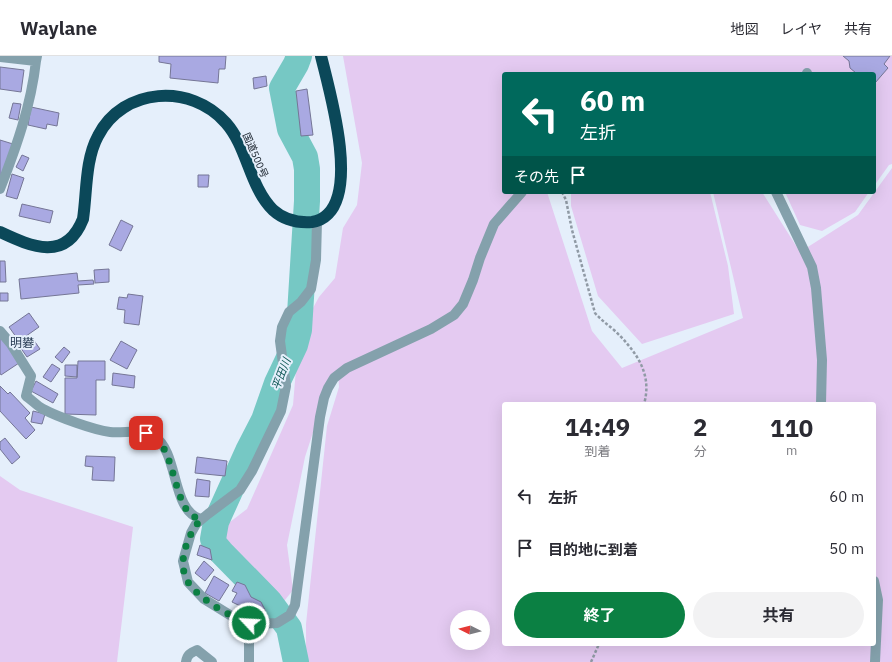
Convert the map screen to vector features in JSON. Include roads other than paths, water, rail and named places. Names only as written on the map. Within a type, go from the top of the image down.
[{"type":"highway","points":[[314,222],[329,213],[337,200],[340,191],[342,168],[333,107],[321,56]]},
{"type":"highway","name":"国道500号","points":[[0,232],[27,244],[43,247],[56,246],[74,236],[84,219],[89,164],[92,149],[98,135],[112,118],[130,104],[144,98],[158,95],[177,96],[192,99],[207,106],[218,114],[235,135],[257,187],[274,211],[292,221],[314,222]]},
{"type":"street","points":[[0,57],[36,59],[34,80],[25,117],[17,145],[0,190]]},
{"type":"street","points":[[314,222],[316,260],[311,289],[289,312],[282,327],[280,341],[285,397],[281,411],[244,484],[235,496],[201,519],[191,533],[183,561],[188,582],[204,598],[238,620],[249,623],[277,623],[290,615],[295,605],[320,417],[324,398],[334,378],[347,368],[437,326],[454,315],[464,304],[494,224],[520,194]]},
{"type":"street","points":[[777,194],[812,267],[816,288],[822,360],[821,402]]},
{"type":"street","points":[[0,331],[11,344],[31,376],[26,396],[43,409],[104,431],[137,431],[155,437],[162,444],[184,507],[194,517],[201,519]]},
{"type":"street","points":[[876,590],[878,600],[876,641]]},
{"type":"street","points":[[249,623],[249,662]]},
{"type":"street","points":[[875,662],[876,646]]},
{"type":"street","points":[[186,662],[187,656],[190,652],[197,650],[212,662]]},
{"type":"waterway","name":"平田川","points":[[296,662],[289,628],[269,601],[215,545],[213,539],[216,522],[248,451],[264,420],[277,383],[295,345],[299,330],[307,201],[307,169],[305,157],[290,129],[282,88],[299,56]]},
{"type":"district","name":"明礬","points":[[22,343]]}]
